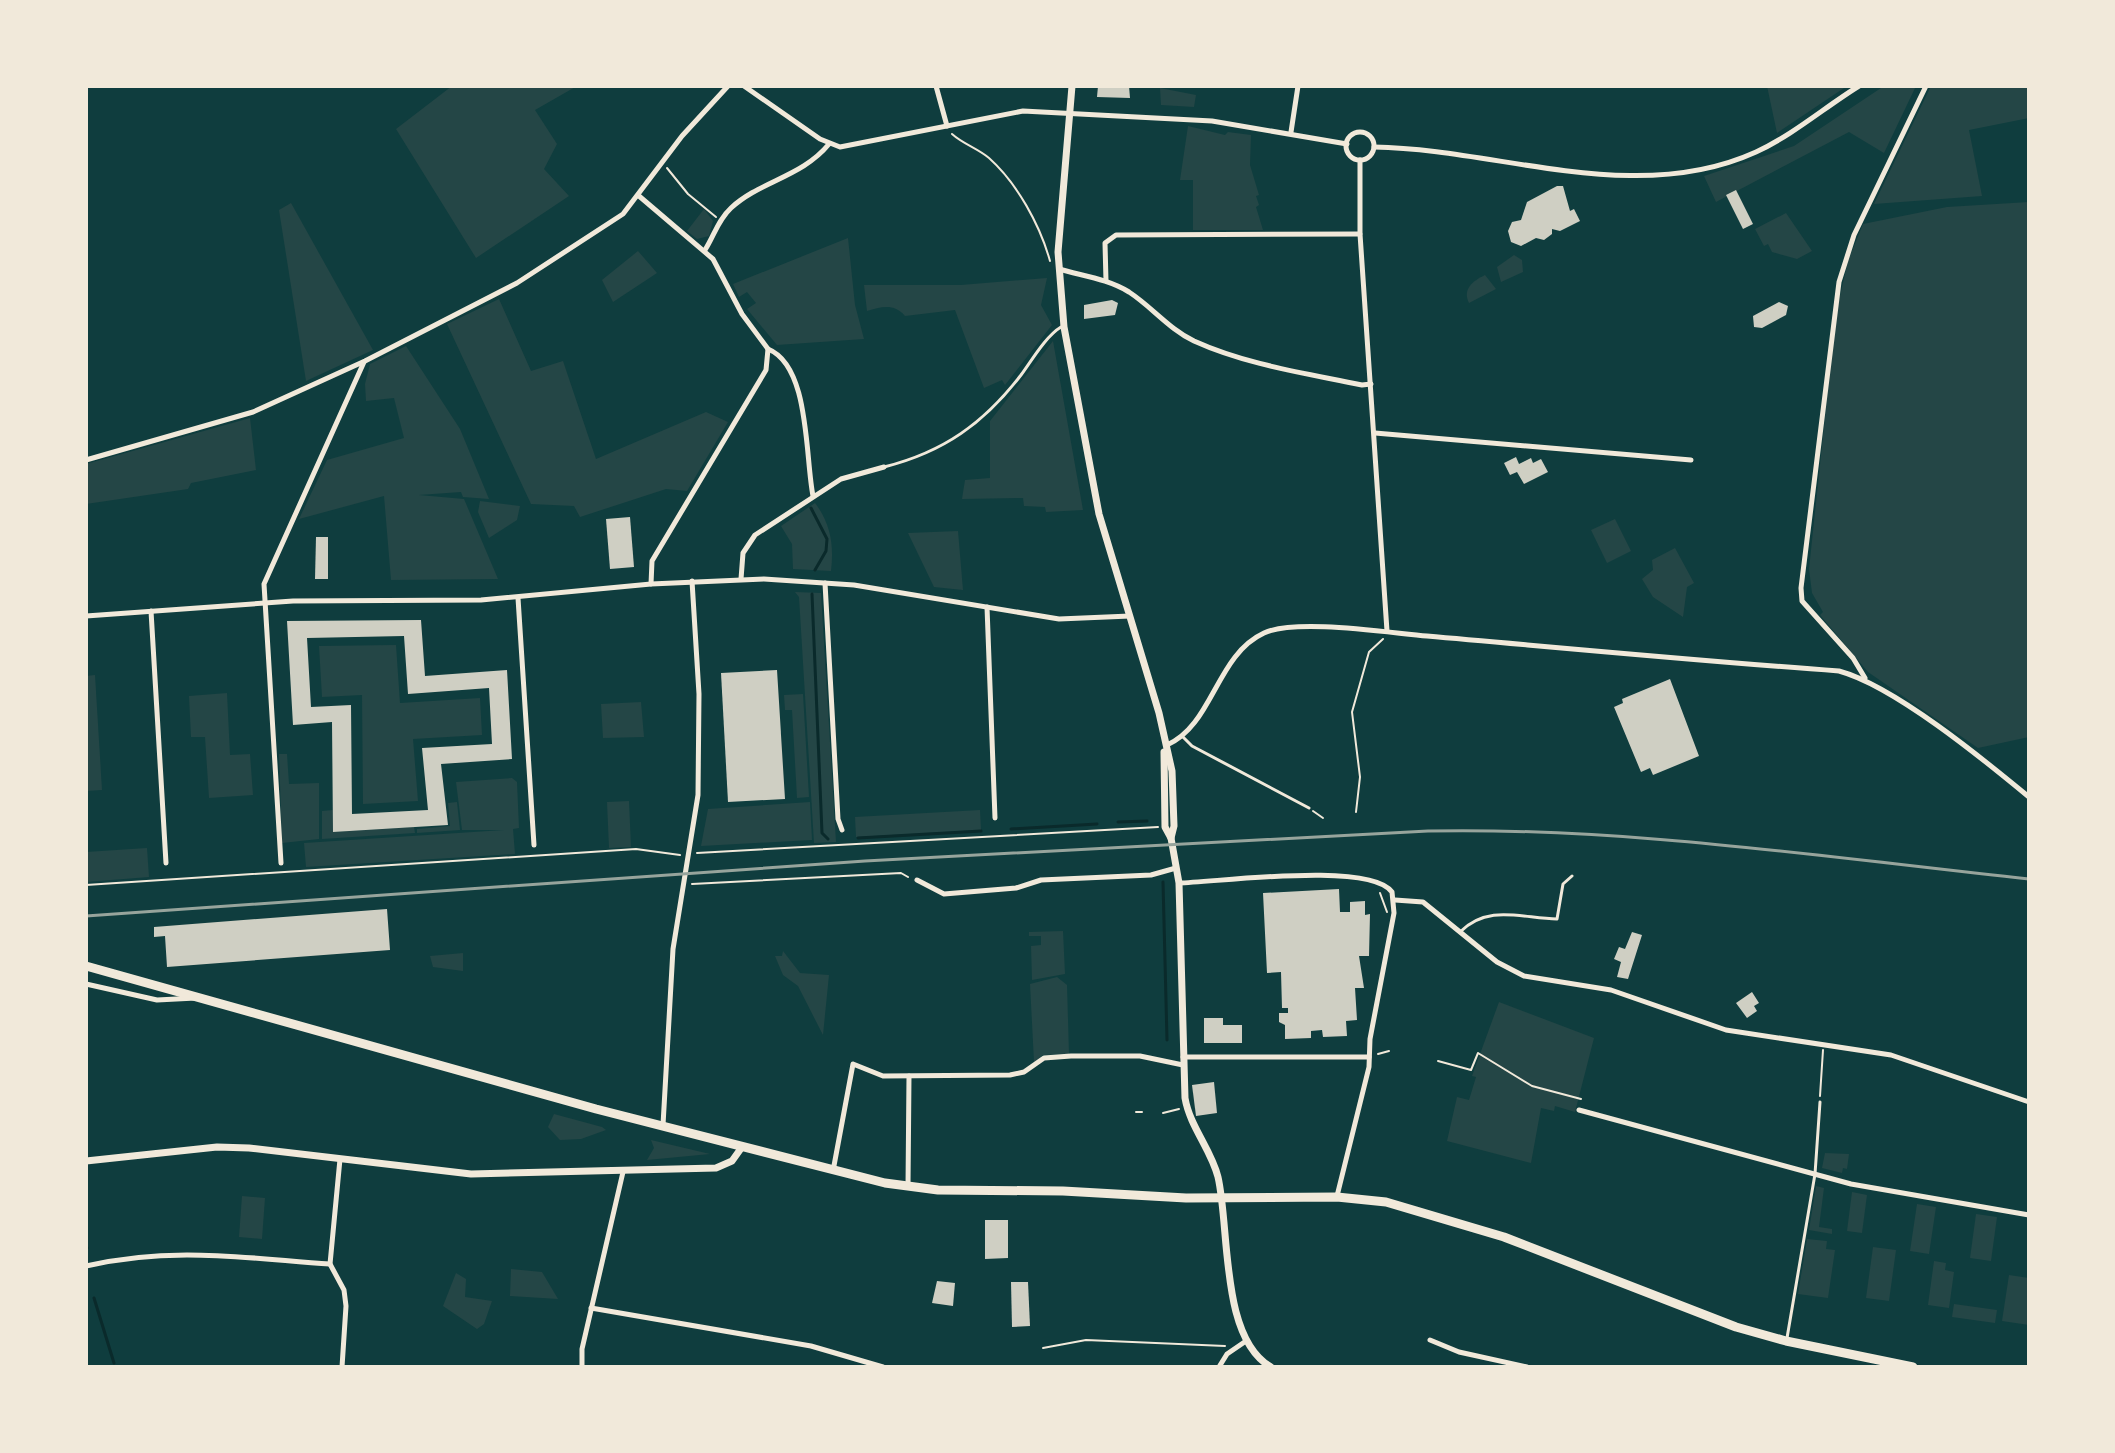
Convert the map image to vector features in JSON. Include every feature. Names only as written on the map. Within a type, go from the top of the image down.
[{"type":"main road","points":[[86,966],[663,1127],[833,1172],[908,1186],[1220,1199],[1337,1197],[1386,1202],[1468,1225],[1688,1311],[1786,1341],[1881,1364],[1913,1367]]},
{"type":"street","points":[[86,460],[253,412],[365,361],[517,283],[611,224],[639,196],[728,86]]},
{"type":"street","points":[[744,86],[829,144],[851,146],[1023,111],[1158,116],[1291,132],[1347,144]]},
{"type":"street","points":[[936,86],[947,126]]},
{"type":"street","points":[[1072,86],[1060,205],[1059,269],[1064,327],[1099,514],[1159,713],[1172,771],[1174,826],[1171,838],[1179,883],[1187,1110],[1212,1161],[1229,1268],[1246,1341],[1254,1354],[1271,1367]]},
{"type":"street","points":[[1291,132],[1298,86]]},
{"type":"street","points":[[1374,147],[1609,175],[1680,171],[1755,153],[1859,86]]},
{"type":"street","points":[[1865,679],[1853,658],[1802,601],[1801,588],[1839,282],[1854,235],[1926,86]]},
{"type":"street","points":[[1360,132],[1370,136],[1374,147],[1371,155],[1360,160],[1348,153],[1347,144],[1350,137],[1360,132]]},
{"type":"street","points":[[705,250],[720,220],[751,194],[804,167],[829,144]]},
{"type":"street","points":[[1360,160],[1360,234],[1386,635]]},
{"type":"street","points":[[639,196],[705,250],[742,314],[768,349],[780,354],[788,363],[803,413],[813,496]]},
{"type":"street","points":[[1106,281],[1105,243],[1116,235],[1360,234]]},
{"type":"street","points":[[1059,269],[1106,281],[1130,293],[1191,339],[1223,352],[1256,363],[1362,385],[1371,384]]},
{"type":"street","points":[[651,584],[652,561],[766,370],[768,349]]},
{"type":"street","points":[[281,863],[264,584],[365,361]]},
{"type":"street","points":[[1375,433],[1691,460]]},
{"type":"street","points":[[741,579],[741,559],[750,540],[813,496],[861,471],[884,467]]},
{"type":"street","points":[[86,616],[264,603],[518,598],[651,584],[741,579],[825,583],[1059,619],[1130,616]]},
{"type":"street","points":[[663,1127],[667,1111],[673,949],[699,782],[699,694],[692,581]]},
{"type":"street","points":[[825,583],[838,819],[842,830]]},
{"type":"street","points":[[518,598],[534,845]]},
{"type":"street","points":[[987,607],[995,818]]},
{"type":"street","points":[[151,611],[166,863]]},
{"type":"street","points":[[1165,746],[1183,737],[1237,655],[1263,633],[1286,628],[1828,670],[1865,679],[1982,758],[2029,797]]},
{"type":"street","points":[[917,880],[944,894],[1016,888],[1041,880],[1151,875],[1176,868]]},
{"type":"street","points":[[1179,883],[1343,874],[1385,883],[1395,900],[1364,1091],[1337,1197]]},
{"type":"street","points":[[1395,900],[1423,902],[1497,962],[1524,976],[1611,990],[1726,1030],[1891,1055],[2029,1102]]},
{"type":"street","points":[[86,984],[157,1000],[197,998]]},
{"type":"street","points":[[833,1172],[853,1064],[883,1076],[1010,1075],[1024,1072],[1044,1058],[1071,1056],[1140,1056],[1183,1061],[1369,1057]]},
{"type":"street","points":[[908,1186],[909,1076]]},
{"type":"street","points":[[1579,1110],[1893,1193],[2029,1215]]},
{"type":"street","points":[[86,1161],[217,1147],[471,1174],[623,1172],[716,1168],[732,1161],[742,1147]]},
{"type":"street","points":[[340,1159],[330,1264],[344,1290],[346,1306],[342,1367]]},
{"type":"street","points":[[582,1367],[591,1308],[623,1172]]},
{"type":"street","points":[[86,1266],[136,1255],[182,1252],[330,1264]]},
{"type":"street","points":[[591,1308],[811,1346],[883,1367]]},
{"type":"street","points":[[1430,1340],[1459,1352],[1527,1367]]},
{"type":"street","points":[[1219,1367],[1227,1354],[1246,1341]]},
{"type":"lane","points":[[884,467],[929,453],[963,435],[1004,397],[1057,329],[1064,327]]},
{"type":"lane","points":[[1183,737],[1192,746],[1309,808]]},
{"type":"lane","points":[[1460,932],[1472,920],[1489,914],[1557,919],[1563,884],[1572,876]]},
{"type":"lane","points":[[1786,1341],[1815,1174],[1820,1102]]},
{"type":"path","points":[[947,126],[961,142],[989,158],[1006,177],[1042,236],[1050,261]]},
{"type":"path","points":[[663,163],[688,194],[720,220]]},
{"type":"path","points":[[1356,812],[1360,777],[1352,712],[1369,652],[1386,635]]},
{"type":"path","points":[[1309,808],[1323,818]]},
{"type":"path","points":[[694,854],[1159,827]]},
{"type":"path","points":[[86,885],[636,849],[660,855],[685,855]]},
{"type":"path","points":[[683,883],[901,873],[917,880]]},
{"type":"path","points":[[1372,888],[1383,897],[1387,913]]},
{"type":"path","points":[[1820,1102],[1823,1049]]},
{"type":"path","points":[[1369,1057],[1389,1051]]},
{"type":"path","points":[[1438,1061],[1471,1070],[1478,1053],[1532,1086],[1581,1099]]},
{"type":"path","points":[[1163,1113],[1180,1109]]},
{"type":"path","points":[[1136,1112],[1142,1112]]},
{"type":"path","points":[[1043,1348],[1086,1340],[1225,1346]]},
{"type":"shaded area","points":[[452,86],[577,86],[535,110],[557,144],[544,169],[569,196],[476,258],[396,129]]},
{"type":"shaded area","points":[[1767,86],[1847,86],[1777,133]]},
{"type":"shaded area","points":[[1884,86],[1916,86],[1884,153],[1849,132],[1716,202],[1704,176],[1794,146]]},
{"type":"shaded area","points":[[1931,86],[2029,86],[2029,118],[1969,130],[1982,196],[1874,204]]},
{"type":"shaded area","points":[[1160,88],[1196,95],[1194,107],[1161,105]]},
{"type":"shaded area","points":[[1188,126],[1225,135],[1228,132],[1251,135],[1250,165],[1259,195],[1256,196],[1259,205],[1256,207],[1263,230],[1193,230],[1193,180],[1180,180]]},
{"type":"shaded area","points":[[2029,202],[2029,737],[1978,748],[1868,672],[1820,615],[1823,612],[1812,593],[1809,569],[1836,313],[1848,261],[1863,224],[1947,207]]},
{"type":"shaded area","points":[[291,203],[373,350],[306,381],[279,210]]},
{"type":"shaded area","points":[[704,209],[713,221],[709,236],[697,239],[687,231]]},
{"type":"shaded area","points":[[1786,213],[1812,251],[1797,259],[1772,252],[1768,244],[1764,246],[1755,229]]},
{"type":"shaded area","points":[[848,238],[855,305],[864,339],[777,345],[747,309],[756,303],[747,292],[739,297],[733,284]]},
{"type":"shaded area","points":[[638,251],[657,273],[613,302],[602,280]]},
{"type":"shaded area","points":[[1514,255],[1522,260],[1523,272],[1501,282],[1497,267]]},
{"type":"shaded area","points":[[1485,275],[1496,289],[1469,303],[1468,290]]},
{"type":"shaded area","points":[[1047,278],[1041,305],[1052,325],[1005,385],[1002,380],[984,388],[955,310],[905,316],[892,308],[867,311],[864,285],[961,285]]},
{"type":"shaded area","points":[[499,299],[531,371],[563,361],[596,459],[706,412],[728,422],[687,491],[666,489],[580,517],[574,506],[531,504],[447,324]]},
{"type":"shaded area","points":[[1053,341],[1083,510],[1046,512],[1045,507],[1024,506],[1023,498],[962,499],[965,480],[990,478],[990,421]]},
{"type":"shaded area","points":[[406,346],[460,429],[489,499],[463,497],[461,492],[419,495],[464,499],[498,579],[391,580],[384,496],[299,519],[327,460],[404,438],[394,398],[366,401],[365,384],[370,364]]},
{"type":"shaded area","points":[[250,418],[256,470],[191,483],[188,489],[86,504],[86,464]]},
{"type":"shaded area","points":[[480,501],[520,506],[517,520],[489,538],[478,512]]},
{"type":"shaded area","points":[[815,503],[825,519],[830,536],[831,571],[793,569],[792,544],[781,526]]},
{"type":"shaded area","points":[[1615,519],[1631,551],[1607,563],[1591,530]]},
{"type":"shaded area","points":[[958,531],[963,590],[934,587],[908,533]]},
{"type":"shaded area","points":[[1675,548],[1694,583],[1687,587],[1683,617],[1653,597],[1642,579],[1653,570],[1652,560]]},
{"type":"shaded area","points":[[795,592],[821,593],[836,842],[814,843],[799,597]]},
{"type":"shaded area","points":[[396,645],[400,703],[480,698],[482,735],[413,739],[418,801],[363,804],[362,695],[322,697],[319,646]]},
{"type":"shaded area","points":[[95,675],[102,790],[86,791],[86,676]]},
{"type":"shaded area","points":[[227,693],[230,755],[250,754],[253,795],[209,798],[205,737],[191,737],[189,696]]},
{"type":"shaded area","points":[[803,694],[809,797],[797,798],[792,710],[785,710],[784,695]]},
{"type":"shaded area","points":[[641,702],[644,737],[603,738],[601,704]]},
{"type":"shaded area","points":[[279,754],[287,754],[289,784],[319,783],[319,839],[282,843]]},
{"type":"shaded area","points":[[512,778],[517,782],[519,828],[513,829],[515,854],[306,867],[304,843],[504,830],[462,830],[456,782]]},
{"type":"shaded area","points":[[629,801],[631,847],[609,848],[607,802]]},
{"type":"shaded area","points":[[457,802],[460,830],[417,833],[417,829],[450,826],[448,803]]},
{"type":"shaded area","points":[[810,802],[812,840],[701,846],[708,809]]},
{"type":"shaded area","points":[[333,810],[333,832],[414,827],[415,833],[322,839],[322,811]]},
{"type":"shaded area","points":[[980,810],[981,830],[856,837],[855,817]]},
{"type":"shaded area","points":[[147,848],[149,877],[86,882],[86,852]]},
{"type":"shaded area","points":[[1063,931],[1065,974],[1032,980],[1031,946],[1041,945],[1041,936],[1029,936],[1029,932]]},
{"type":"shaded area","points":[[783,951],[800,973],[829,975],[823,1035],[798,986],[783,975],[775,956],[782,956]]},
{"type":"shaded area","points":[[463,953],[463,971],[433,967],[430,956]]},
{"type":"shaded area","points":[[1057,977],[1067,985],[1069,1054],[1043,1055],[1034,1062],[1030,984]]},
{"type":"shaded area","points":[[1499,1002],[1594,1038],[1575,1112],[1555,1106],[1554,1111],[1541,1108],[1531,1163],[1447,1141],[1457,1097],[1469,1100],[1476,1077],[1472,1076]]},
{"type":"shaded area","points":[[554,1114],[606,1130],[581,1139],[560,1140],[548,1127]]},
{"type":"shaded area","points":[[651,1140],[710,1154],[647,1160],[654,1148]]},
{"type":"shaded area","points":[[1825,1153],[1849,1154],[1847,1169],[1843,1168],[1842,1173],[1822,1168]]},
{"type":"shaded area","points":[[1816,1186],[1824,1188],[1819,1227],[1832,1229],[1832,1234],[1809,1230]]},
{"type":"shaded area","points":[[1852,1192],[1867,1195],[1862,1233],[1847,1231]]},
{"type":"shaded area","points":[[242,1196],[265,1198],[262,1239],[239,1237]]},
{"type":"shaded area","points":[[1917,1204],[1936,1207],[1929,1254],[1910,1251]]},
{"type":"shaded area","points":[[1976,1214],[1997,1217],[1991,1261],[1970,1258]]},
{"type":"shaded area","points":[[1807,1239],[1827,1241],[1826,1249],[1835,1250],[1828,1298],[1798,1294]]},
{"type":"shaded area","points":[[1873,1247],[1896,1250],[1889,1301],[1866,1298]]},
{"type":"shaded area","points":[[1934,1261],[1946,1263],[1945,1270],[1954,1272],[1949,1308],[1928,1305]]},
{"type":"shaded area","points":[[511,1269],[542,1272],[558,1299],[510,1296]]},
{"type":"shaded area","points":[[456,1273],[466,1279],[465,1297],[492,1301],[484,1324],[477,1329],[443,1306]]},
{"type":"shaded area","points":[[2009,1275],[2029,1278],[2029,1325],[2002,1321]]},
{"type":"shaded area","points":[[1954,1304],[1997,1310],[1995,1323],[1952,1317]]},
{"type":"building","points":[[1098,86],[1129,86],[1130,98],[1097,97]]},
{"type":"building","points":[[1557,186],[1563,186],[1570,211],[1574,209],[1580,221],[1560,231],[1552,229],[1552,234],[1544,240],[1536,238],[1521,246],[1511,242],[1508,231],[1512,222],[1521,220],[1527,202]]},
{"type":"building","points":[[1736,190],[1753,224],[1743,229],[1726,195]]},
{"type":"building","points":[[1112,300],[1118,303],[1115,315],[1084,319],[1084,305]]},
{"type":"building","points":[[1779,302],[1788,306],[1786,315],[1762,328],[1754,327],[1753,316]]},
{"type":"building","points":[[1516,457],[1519,464],[1531,458],[1533,463],[1541,459],[1548,472],[1524,484],[1517,472],[1510,475],[1504,463]]},
{"type":"building","points":[[630,517],[634,567],[610,569],[606,519]]},
{"type":"building","points":[[316,537],[328,537],[328,579],[315,579]]},
{"type":"building","points":[[421,620],[425,676],[507,670],[512,759],[441,764],[448,825],[333,832],[332,722],[293,725],[287,621]],"holes":[[[404,636],[408,694],[489,688],[492,744],[422,748],[428,810],[352,814],[351,705],[311,707],[307,638]]]},
{"type":"building","points":[[777,670],[785,799],[728,802],[721,673]]},
{"type":"building","points":[[1670,679],[1699,756],[1653,775],[1650,768],[1641,772],[1614,707],[1623,703],[1622,699]]},
{"type":"building","points":[[1339,889],[1340,912],[1350,912],[1350,902],[1365,901],[1365,915],[1370,914],[1369,956],[1359,956],[1364,988],[1355,988],[1357,1020],[1346,1021],[1347,1036],[1323,1037],[1322,1030],[1311,1031],[1311,1038],[1285,1039],[1285,1025],[1279,1022],[1279,1013],[1288,1013],[1288,1008],[1282,1008],[1281,972],[1267,973],[1263,893]]},
{"type":"building","points":[[387,909],[390,950],[167,967],[165,936],[154,937],[154,927]]},
{"type":"building","points":[[1632,932],[1642,935],[1628,979],[1617,977],[1621,962],[1614,959],[1619,947],[1625,949]]},
{"type":"building","points":[[1752,992],[1759,1003],[1754,1006],[1757,1011],[1747,1018],[1736,1003]]},
{"type":"building","points":[[1204,1018],[1223,1018],[1223,1025],[1242,1025],[1242,1043],[1204,1043]]},
{"type":"building","points":[[1214,1082],[1217,1113],[1196,1116],[1192,1085]]},
{"type":"building","points":[[985,1220],[1008,1220],[1008,1258],[985,1259]]},
{"type":"building","points":[[937,1281],[955,1283],[953,1306],[932,1303]]},
{"type":"building","points":[[1011,1282],[1028,1282],[1030,1326],[1012,1327]]},
{"type":"waterway","points":[[811,508],[827,539],[826,551],[815,570]]},
{"type":"waterway","points":[[812,594],[822,833],[828,839]]},
{"type":"waterway","points":[[1118,822],[1147,821]]},
{"type":"waterway","points":[[1011,829],[1097,824]]},
{"type":"waterway","points":[[858,838],[981,831]]},
{"type":"waterway","points":[[1163,882],[1167,1040]]},
{"type":"waterway","points":[[94,1298],[114,1363]]},
{"type":"railway","points":[[86,916],[865,861],[1428,831],[1503,831],[1654,839],[2029,879]]}]
